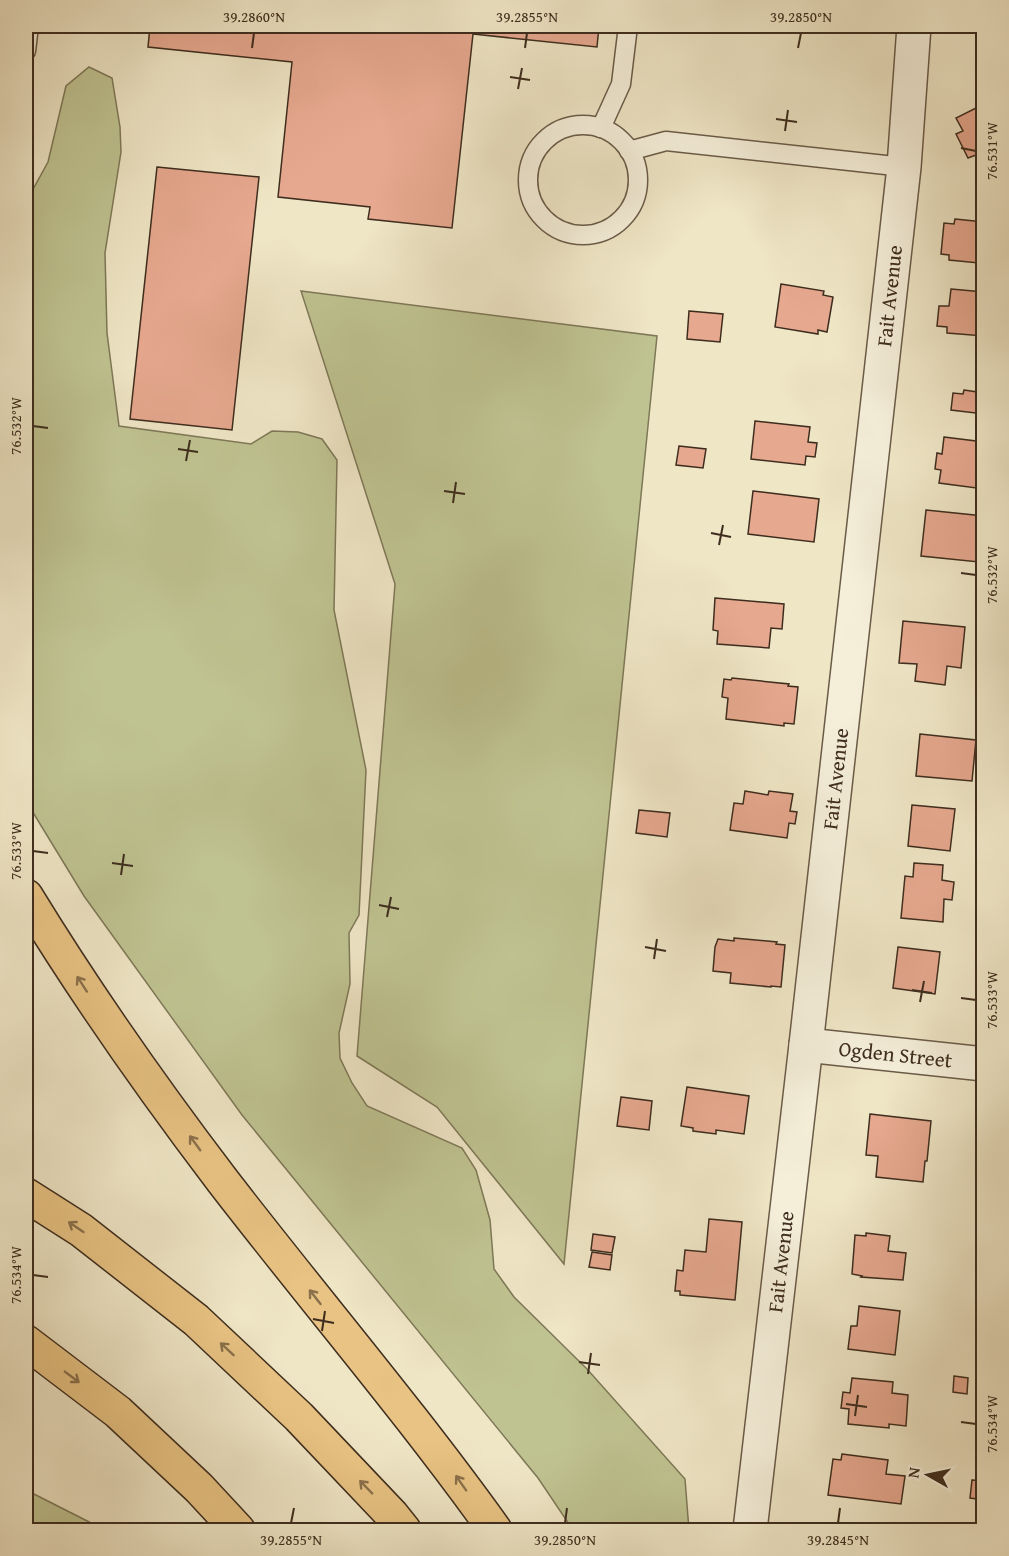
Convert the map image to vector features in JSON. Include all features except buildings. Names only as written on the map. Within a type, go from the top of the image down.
[{"type":"highway","points":[[26,896],[122,1045],[222,1179],[454,1473],[495,1530]]},
{"type":"highway","points":[[26,1195],[81,1230],[196,1320],[299,1417],[404,1530]]},
{"type":"highway","points":[[26,1342],[118,1412],[199,1488],[238,1530]]},
{"type":"street","name":"Fait Avenue","points":[[750,1530],[904,167],[914,26]]},
{"type":"street","name":"Ogden Street","points":[[806,1045],[984,1064]]},
{"type":"lane","points":[[26,51],[29,26]]},
{"type":"lane","points":[[601,128],[621,84],[628,26]]},
{"type":"lane","points":[[583,125],[601,128],[617,137],[629,151],[636,168],[638,185],[633,203],[623,218],[609,229],[592,235],[574,235],[557,230],[543,219],[532,204],[528,185],[529,167],[536,150],[549,136],[565,128],[583,125]]},
{"type":"lane","points":[[629,151],[666,141],[904,167]]},
{"type":"green space","points":[[89,67],[112,78],[120,127],[121,152],[105,253],[107,333],[119,426],[251,444],[272,431],[298,432],[322,439],[337,460],[334,610],[366,770],[359,915],[349,933],[350,984],[339,1033],[340,1058],[367,1106],[462,1148],[476,1170],[490,1220],[494,1269],[514,1297],[587,1369],[685,1479],[689,1530],[573,1530],[538,1478],[242,1115],[84,896],[26,801],[26,202],[48,162],[66,86]]},
{"type":"green space","points":[[301,291],[657,336],[564,1264],[437,1107],[357,1056],[395,584]]},
{"type":"green space","points":[[26,1490],[102,1530],[32,1530],[26,1526]]}]
